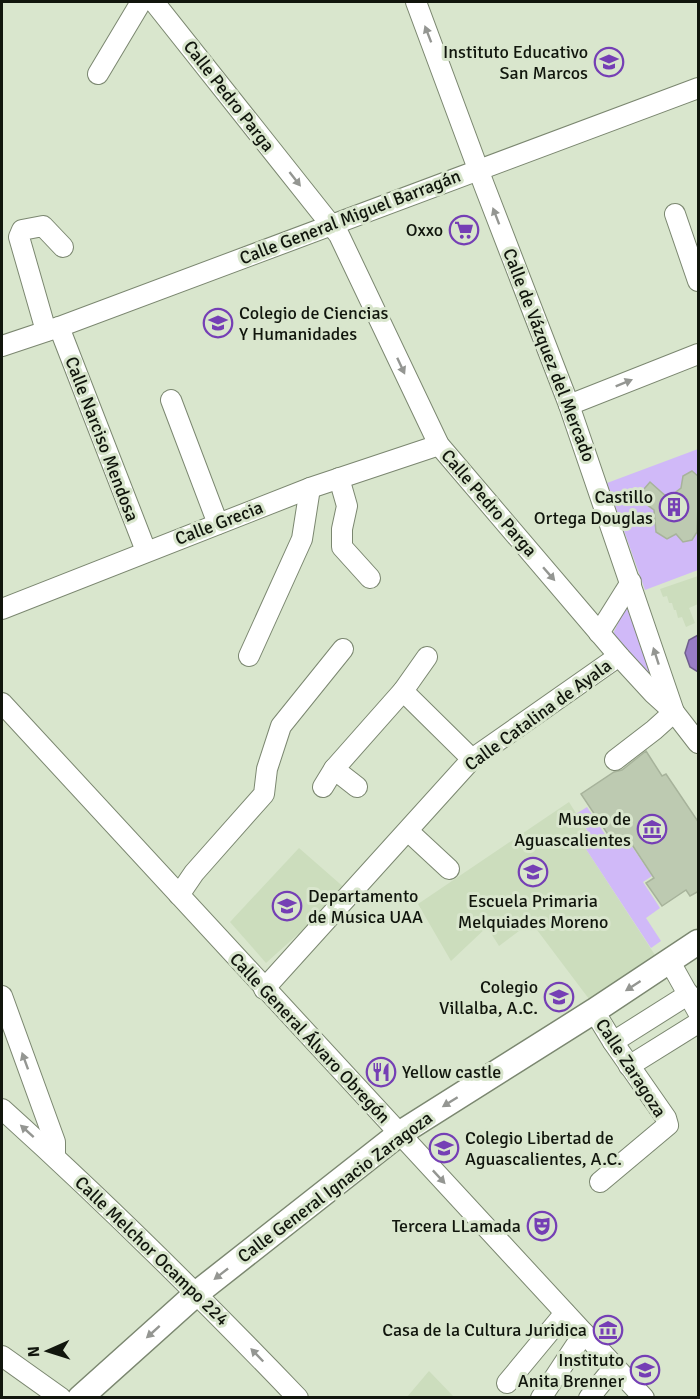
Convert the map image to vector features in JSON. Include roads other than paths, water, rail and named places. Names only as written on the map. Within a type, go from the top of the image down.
[{"type":"main road","name":"Calle General Ignacio Zaragoza","points":[[80,1398],[197,1293],[399,1134],[699,942]]},
{"type":"street","points":[[98,74],[141,2]]},
{"type":"street","name":"Calle Pedro Parga","points":[[154,2],[339,235],[439,445],[619,656],[674,712],[699,743]]},
{"type":"street","name":"Calle de Vázquez del Mercado","points":[[416,2],[569,405],[674,712]]},
{"type":"street","name":"Calle General Miguel Barragán","points":[[2,346],[699,88]]},
{"type":"street","points":[[675,214],[690,235],[699,281]]},
{"type":"street","name":"Calle Narciso Mendosa","points":[[63,247],[43,226],[22,230],[20,233],[19,237],[52,329],[146,551]]},
{"type":"street","points":[[569,405],[699,354]]},
{"type":"street","points":[[171,400],[218,524]]},
{"type":"street","name":"Calle Grecia","points":[[2,609],[310,488],[439,445]]},
{"type":"street","points":[[339,478],[347,506],[342,529],[342,547],[370,578]]},
{"type":"street","points":[[249,656],[302,539],[310,488]]},
{"type":"street","points":[[600,633],[631,582]]},
{"type":"street","points":[[179,895],[194,873],[264,794],[267,770],[281,726],[343,650]]},
{"type":"street","name":"Calle Catalina de Ayala","points":[[264,989],[472,759],[619,656]]},
{"type":"street","points":[[323,788],[334,769],[403,691],[427,657]]},
{"type":"street","points":[[403,691],[472,759]]},
{"type":"street","name":"Calle General Álvaro Obregón","points":[[2,703],[644,1398]]},
{"type":"street","points":[[615,760],[674,712]]},
{"type":"street","points":[[334,769],[357,788]]},
{"type":"street","points":[[408,831],[449,869]]},
{"type":"street","points":[[670,962],[699,1012]]},
{"type":"street","points":[[613,1042],[689,994]]},
{"type":"street","points":[[2,996],[55,1142],[55,1156]]},
{"type":"street","name":"Calle Zaragoza","points":[[594,1011],[666,1118],[668,1125],[600,1182]]},
{"type":"street","points":[[629,1066],[699,1023]]},
{"type":"street","name":"Calle Melchor Ocampo 224","points":[[2,1109],[55,1156],[197,1293],[298,1398]]},
{"type":"street","points":[[507,1383],[566,1313]]},
{"type":"street","points":[[541,1398],[584,1333]]},
{"type":"street","points":[[2,1356],[61,1398]]},
{"type":"street","points":[[589,1398],[615,1366]]},
{"type":"place","name":"Instituto Educativo San Marcos","points":[[609,62]]},
{"type":"place","name":"Oxxo","points":[[464,230]]},
{"type":"place","name":"Colegio de Ciencias Y Humanidades","points":[[218,323]]},
{"type":"place","name":"Castillo Ortega Douglas","points":[[674,507]]},
{"type":"place","name":"Museo de Aguascalientes","points":[[652,829]]},
{"type":"place","name":"Escuela Primaria Melquiades Moreno","points":[[533,872]]},
{"type":"place","name":"Departamento de Musica UAA","points":[[287,906]]},
{"type":"place","name":"Colegio Villalba, A.C.","points":[[559,997]]},
{"type":"place","name":"Yellow castle","points":[[381,1072]]},
{"type":"place","name":"Colegio Libertad de Aguascalientes, A.C.","points":[[444,1148]]},
{"type":"place","name":"Tercera LLamada","points":[[542,1226]]},
{"type":"place","name":"Casa de la Cultura Juridica","points":[[608,1330]]},
{"type":"place","name":"Instituto Anita Brenner","points":[[645,1370]]}]
